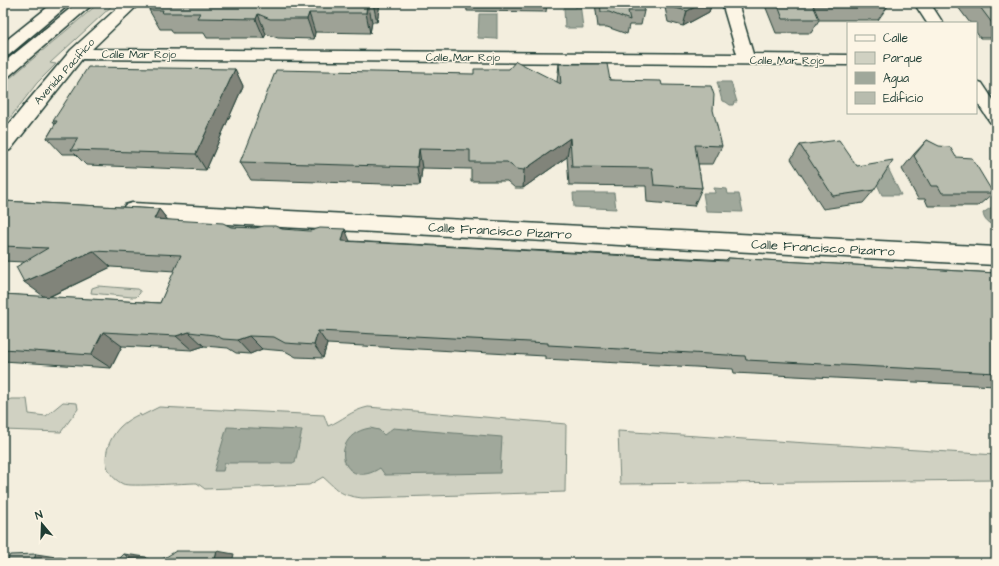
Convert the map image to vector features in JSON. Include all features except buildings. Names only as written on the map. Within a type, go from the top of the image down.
[{"type":"street","points":[[3,52],[63,3]]},
{"type":"street","points":[[3,72],[86,3]]},
{"type":"street","name":"Avenida Pacífico","points":[[3,145],[77,54],[132,3]]},
{"type":"street","points":[[730,3],[744,46],[746,59]]},
{"type":"street","points":[[922,3],[934,22]]},
{"type":"street","name":"Calle Mar Rojo","points":[[77,54],[847,60]]},
{"type":"street","points":[[977,88],[996,118]]},
{"type":"street","name":"Calle Francisco Pizarro","points":[[114,210],[996,256]]},
{"type":"green space","points":[[99,3],[115,3],[50,63],[56,64],[37,83],[3,127],[3,84]]},
{"type":"green space","points":[[98,286],[137,289],[140,293],[136,297],[132,297],[91,293],[92,288]]},
{"type":"green space","points":[[11,399],[27,399],[29,414],[46,416],[63,402],[77,403],[78,409],[61,432],[3,430],[3,403]]},
{"type":"green space","points":[[159,407],[324,415],[328,426],[351,413],[368,407],[566,424],[565,492],[362,498],[340,492],[323,477],[309,485],[205,489],[197,483],[146,485],[123,484],[115,479],[107,465],[107,449],[110,441],[120,427],[127,421],[140,414],[141,416]]},
{"type":"green space","points":[[618,431],[996,455],[996,480],[620,484]]},
{"type":"water","points":[[576,3],[580,3],[583,28],[565,28],[564,8],[576,8]]},
{"type":"water","points":[[479,14],[497,14],[497,39],[478,38]]},
{"type":"water","points":[[717,82],[731,82],[737,102],[730,105],[722,101]]},
{"type":"water","points":[[868,164],[886,164],[901,195],[882,195]]},
{"type":"water","points":[[714,188],[727,189],[728,194],[739,194],[743,212],[706,211],[703,193],[715,193]]},
{"type":"water","points":[[573,193],[614,193],[616,209],[574,207]]},
{"type":"water","points":[[996,195],[996,226],[987,222],[983,213],[992,207],[992,198]]},
{"type":"water","points":[[227,427],[302,430],[295,463],[225,463],[223,471],[214,471]]},
{"type":"water","points":[[370,428],[379,430],[384,435],[393,428],[502,437],[500,473],[385,475],[380,468],[367,474],[356,473],[349,468],[344,460],[344,450],[348,441],[356,433]]}]
